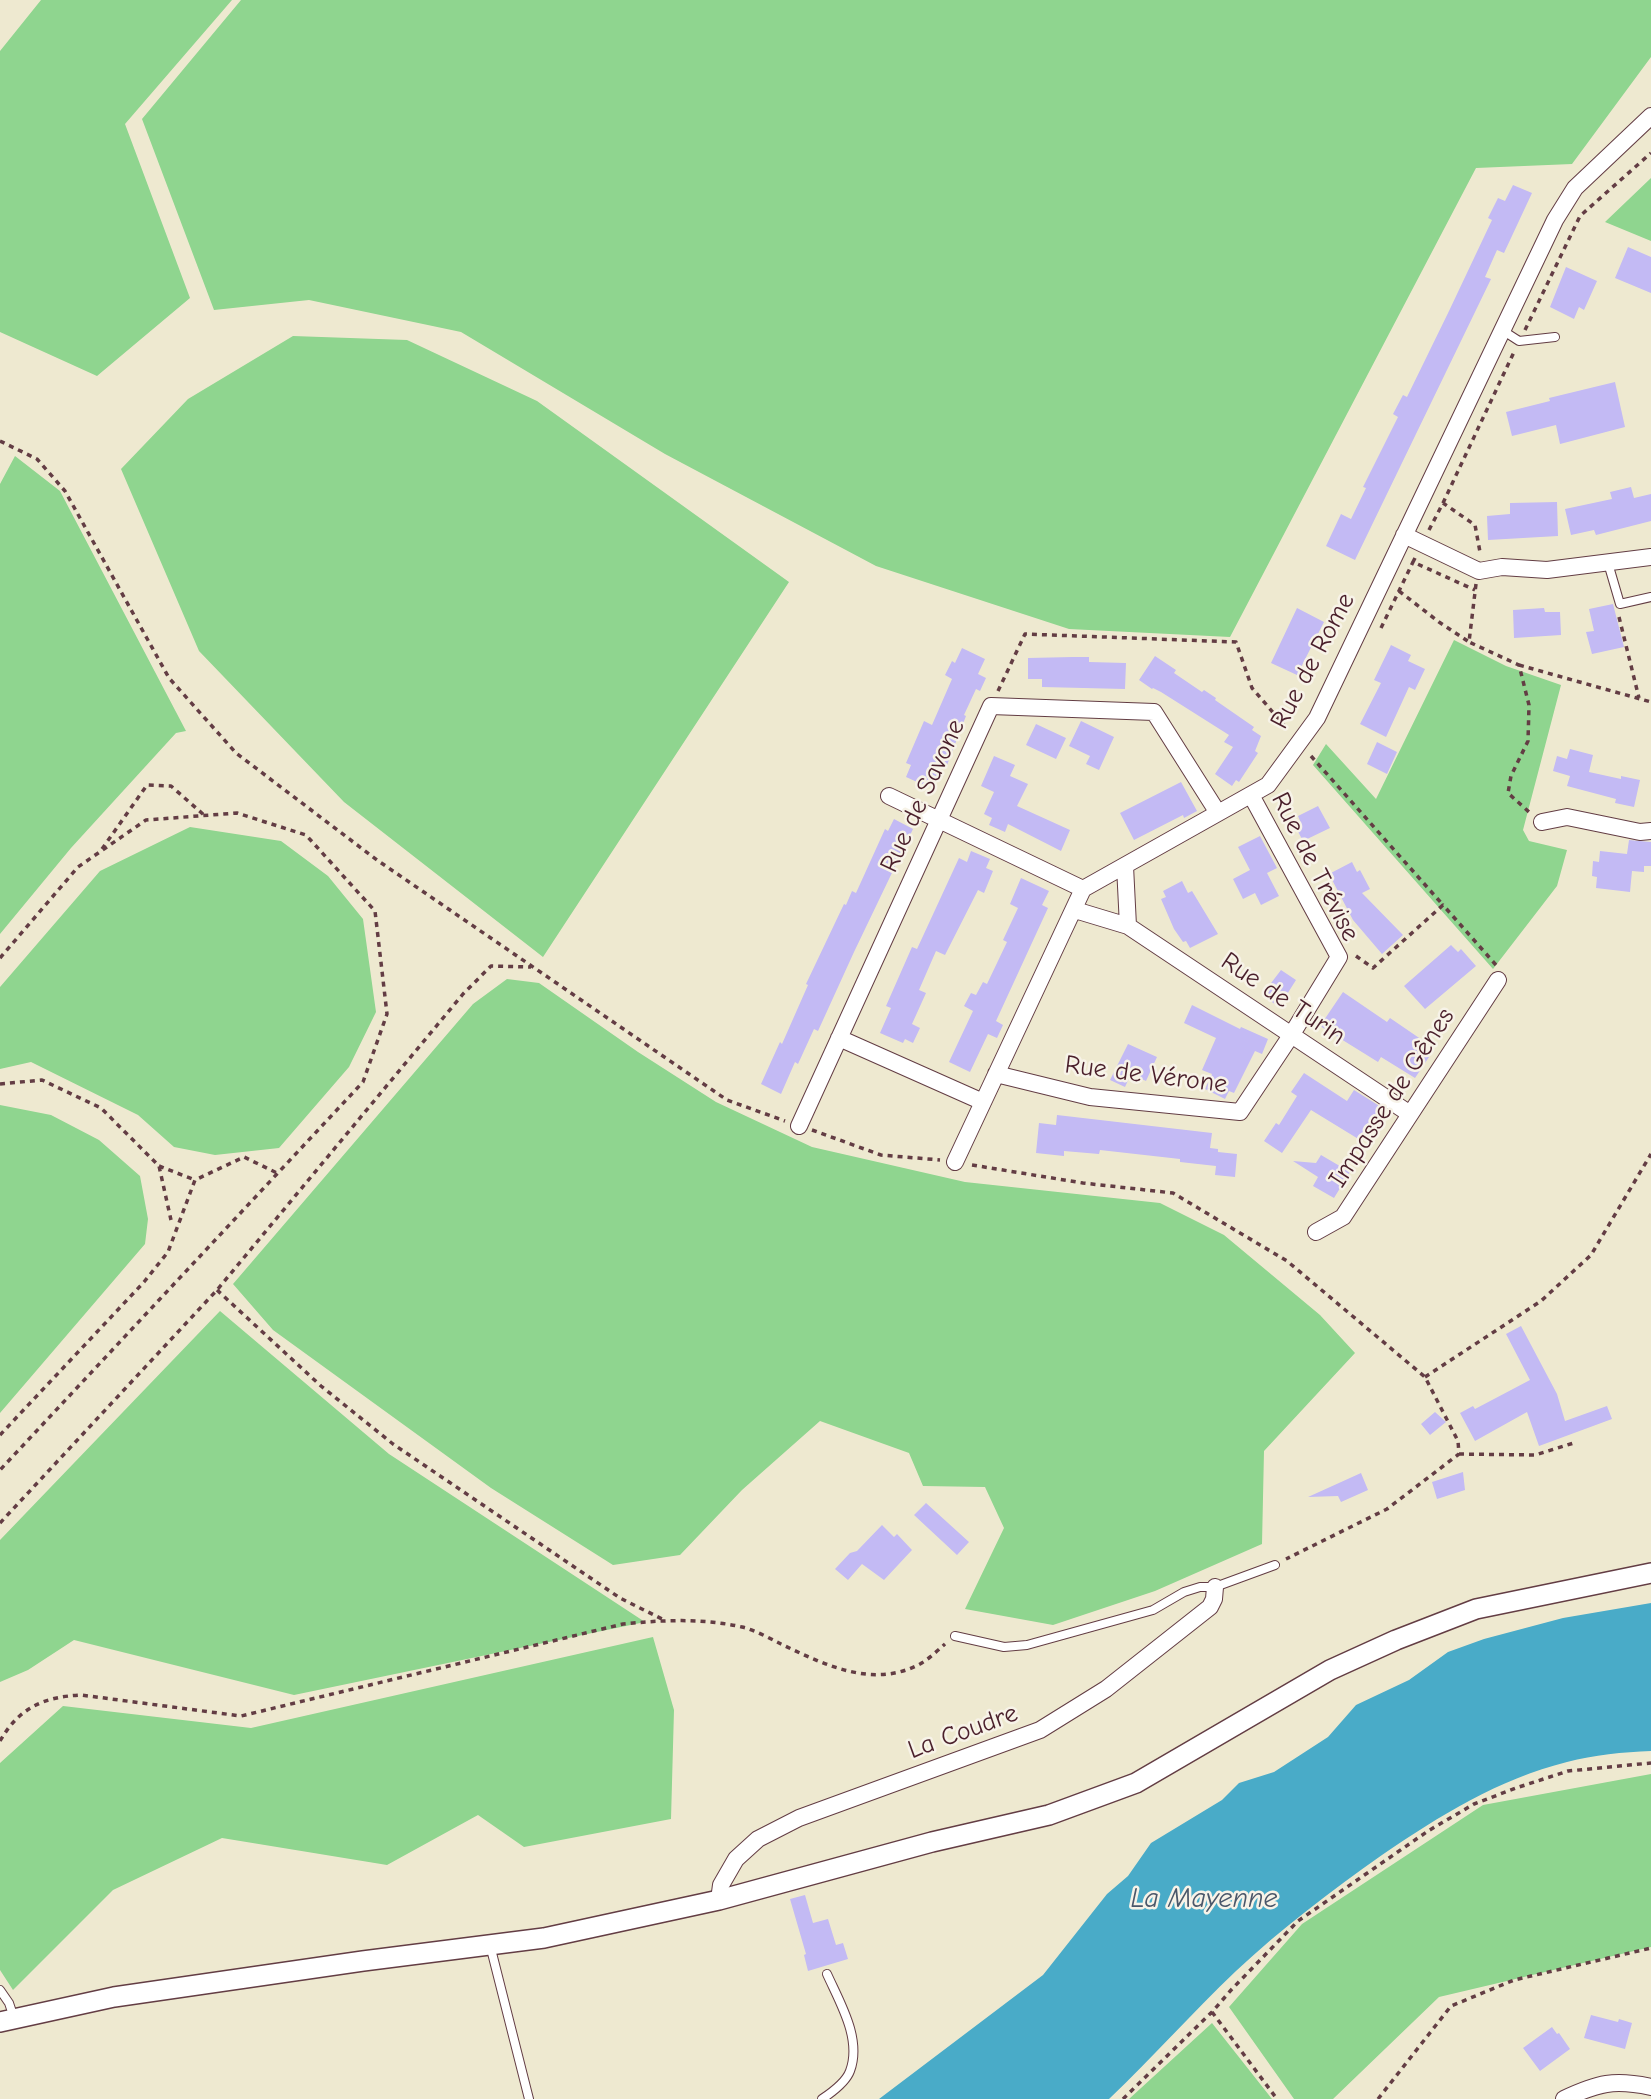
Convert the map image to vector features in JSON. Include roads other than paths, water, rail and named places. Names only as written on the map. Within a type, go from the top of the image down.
[{"type":"street","name":"Rue de Rome","points":[[1083,889],[1268,785],[1299,743],[1317,718],[1555,220],[1575,188],[1651,116]]},
{"type":"street","points":[[1404,535],[1479,571],[1502,567],[1547,570],[1651,556]]},
{"type":"street","name":"Rue de Savone","points":[[799,1126],[990,706],[1154,712],[1218,813]]},
{"type":"street","name":"Rue de Trévise","points":[[1251,795],[1339,957],[1292,1034]]},
{"type":"street","points":[[889,796],[1083,889],[954,1161]]},
{"type":"street","points":[[1542,822],[1567,817],[1640,832],[1651,831]]},
{"type":"street","points":[[1125,866],[1128,926]]},
{"type":"street","name":"Rue de Turin","points":[[1075,910],[1128,926],[1410,1114]]},
{"type":"street","name":"Impasse de Gênes","points":[[1316,1232],[1343,1217],[1498,980]]},
{"type":"street","name":"Rue de Vérone","points":[[996,1074],[1090,1097],[1240,1112],[1292,1034]]},
{"type":"street","points":[[839,1038],[983,1102]]},
{"type":"street","points":[[7,2020],[114,1997],[544,1938],[719,1900],[932,1842],[1049,1815],[1136,1783],[1331,1670],[1396,1640],[1476,1609],[1651,1573]]},
{"type":"street","name":"La Coudre","points":[[719,1900],[721,1885],[736,1859],[758,1839],[799,1818],[1040,1730],[1106,1689],[1210,1607],[1215,1587]]},
{"type":"street","points":[[1564,2099],[1593,2086],[1623,2081],[1648,2090]]},
{"type":"lane","points":[[1502,330],[1519,341],[1555,337]]},
{"type":"lane","points":[[1608,563],[1620,604],[1651,597]]},
{"type":"lane","points":[[955,1636],[1004,1647],[1027,1646],[1153,1610],[1184,1592],[1200,1587],[1215,1587],[1275,1565]]},
{"type":"lane","points":[[490,1945],[529,2099]]},
{"type":"lane","points":[[822,2099],[849,2073],[853,2049],[847,2018],[827,1974]]},
{"type":"lane","points":[[0,1990],[9,2003],[7,2020]]},
{"type":"water","name":"La Mayenne","points":[[1651,1603],[1651,1751],[1598,1756],[1542,1769],[1470,1800],[1425,1826],[1344,1882],[1271,1940],[1236,1971],[1109,2099],[879,2099],[1043,1975],[1107,1894],[1128,1876],[1151,1843],[1222,1800],[1239,1783],[1274,1772],[1328,1737],[1356,1705],[1409,1680],[1448,1652],[1484,1639],[1563,1618]]}]
